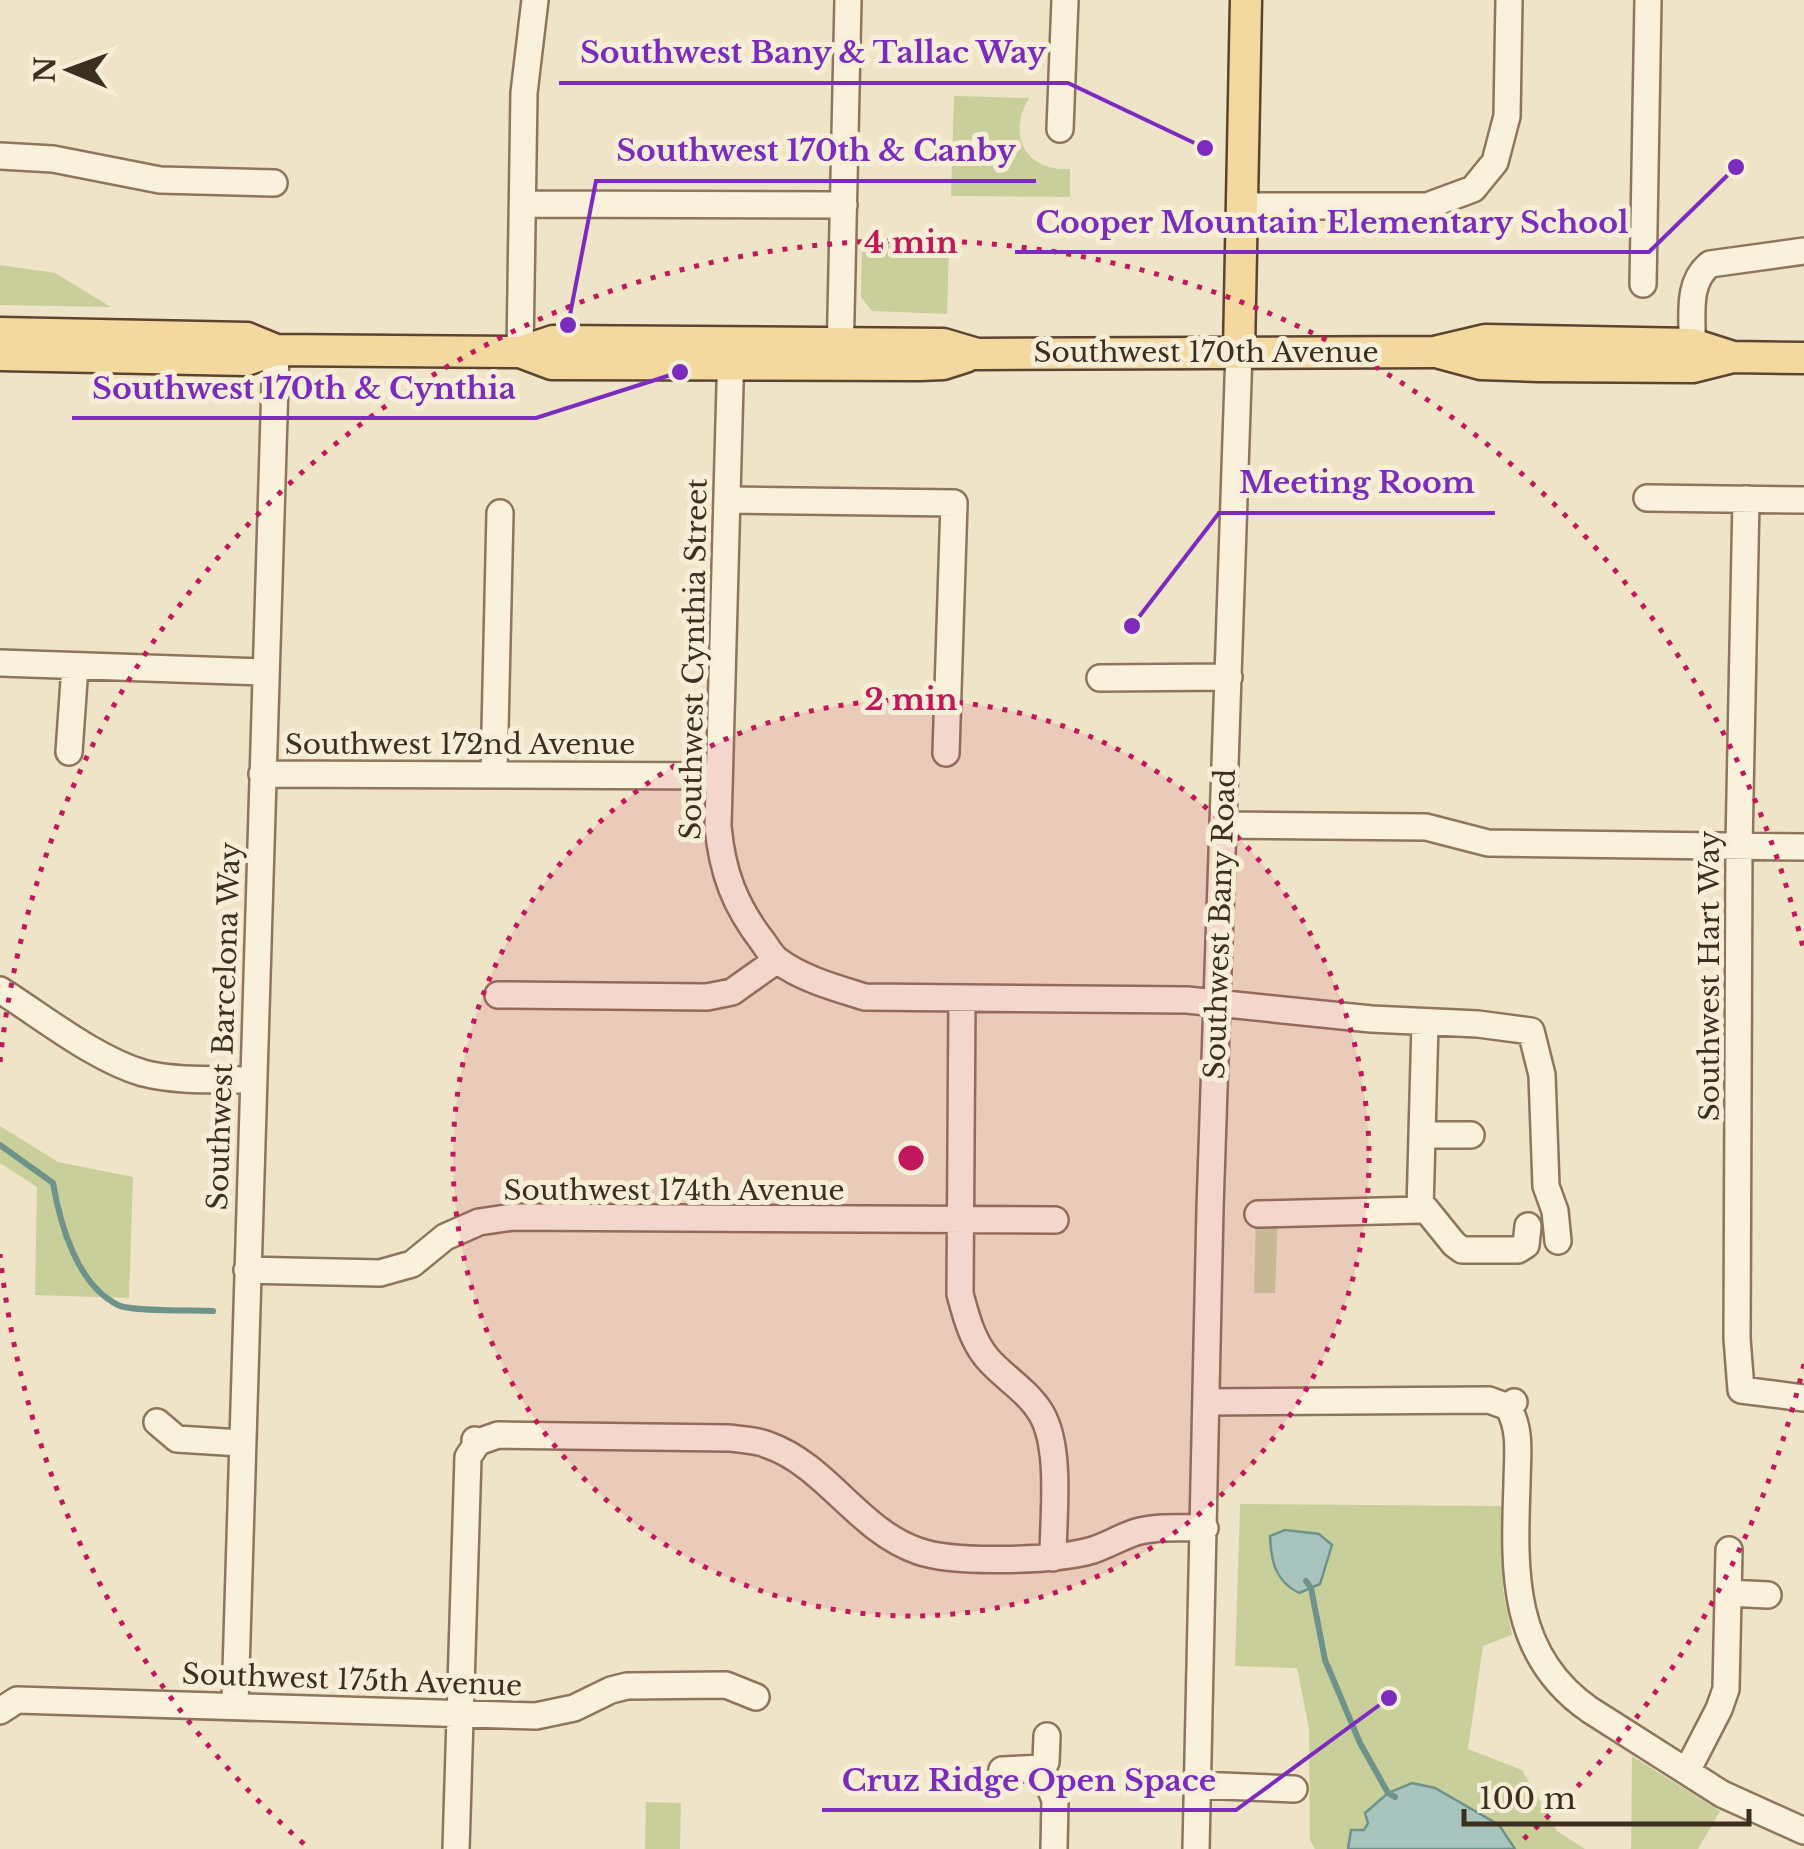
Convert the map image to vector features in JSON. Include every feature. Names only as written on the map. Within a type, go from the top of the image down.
[{"type":"main road","name":"Southwest Bany Road","points":[[1238,351],[1246,0]]},
{"type":"main road","name":"Southwest 170th Avenue","points":[[0,332],[247,338],[276,350]]},
{"type":"main road","name":"Southwest 170th Avenue","points":[[0,355],[246,360],[276,350],[520,352],[553,342],[731,354],[840,353],[943,344],[978,354],[1434,352],[1485,340],[1692,344],[1732,357]]},
{"type":"main road","name":"Southwest 170th Avenue","points":[[1434,352],[1482,364],[1539,366],[1693,367],[1732,357],[1804,358]]},
{"type":"street","points":[[520,352],[524,93],[535,0]]},
{"type":"street","points":[[840,353],[848,0]]},
{"type":"street","points":[[1060,129],[1065,0]]},
{"type":"street","points":[[1241,206],[1427,206],[1473,189],[1496,162],[1507,116],[1509,0]]},
{"type":"street","points":[[1643,284],[1648,0]]},
{"type":"street","points":[[0,156],[54,159],[160,180],[274,183]]},
{"type":"street","points":[[523,204],[844,206]]},
{"type":"street","points":[[1692,344],[1694,286],[1700,272],[1710,264],[1804,251]]},
{"type":"street","name":"Southwest Barcelona Way","points":[[235,1704],[276,350]]},
{"type":"street","name":"Southwest Bany Road","points":[[1196,1849],[1238,351]]},
{"type":"street","name":"Southwest Cynthia Street","points":[[731,354],[718,776],[721,860],[747,922],[776,960]]},
{"type":"street","points":[[1648,498],[1804,500]]},
{"type":"street","points":[[727,500],[954,503],[946,753]]},
{"type":"street","name":"Southwest Hart Way","points":[[1746,500],[1739,846],[1737,1338],[1741,1390],[1804,1398]]},
{"type":"street","points":[[494,773],[500,512]]},
{"type":"street","points":[[0,663],[264,672]]},
{"type":"street","points":[[69,752],[74,666]]},
{"type":"street","points":[[1100,678],[1229,677]]},
{"type":"street","name":"Southwest 172nd Avenue","points":[[262,774],[718,776]]},
{"type":"street","points":[[1224,825],[1426,827],[1488,844],[1804,847]]},
{"type":"street","points":[[498,996],[707,998],[732,992],[776,960],[826,986],[865,997],[1217,1002],[1531,1031],[1542,1074],[1546,1186],[1556,1211],[1558,1241]]},
{"type":"street","points":[[0,990],[110,1059],[142,1072],[169,1077],[253,1080]]},
{"type":"street","points":[[962,998],[960,1294],[968,1326],[986,1357],[1042,1414],[1052,1451],[1053,1558]]},
{"type":"street","points":[[1258,1214],[1420,1210],[1426,1022]]},
{"type":"street","points":[[1422,1135],[1471,1134]]},
{"type":"street","points":[[1420,1202],[1462,1250],[1518,1250],[1526,1245],[1528,1226]]},
{"type":"street","name":"Southwest 174th Avenue","points":[[246,1270],[380,1273],[412,1264],[445,1237],[479,1222],[513,1217],[1055,1220]]},
{"type":"street","points":[[1206,1402],[1480,1400],[1511,1405],[1518,1432],[1519,1603],[1545,1664],[1574,1698],[1687,1772],[1722,1794],[1804,1830]]},
{"type":"street","points":[[157,1422],[177,1439],[241,1443]]},
{"type":"street","points":[[456,1849],[468,1457],[477,1441],[498,1435],[730,1438],[766,1444],[793,1457],[891,1538],[918,1552],[948,1557],[1053,1558],[1093,1550],[1136,1532],[1205,1528]]},
{"type":"street","points":[[1687,1772],[1720,1709],[1726,1689],[1729,1550]]},
{"type":"street","points":[[1728,1593],[1768,1594]]},
{"type":"street","name":"Southwest 175th Avenue","points":[[0,1711],[17,1700],[536,1716],[574,1708],[628,1686],[726,1685],[756,1697]]},
{"type":"street","points":[[1047,1736],[1042,1768],[1055,1800],[1054,1849]]},
{"type":"street","points":[[1011,1776],[1042,1768]]},
{"type":"street","points":[[1197,1785],[1294,1789]]},
{"type":"green space","points":[[954,96],[1029,98],[1020,125],[1024,148],[1042,164],[1070,169],[1070,197],[951,196]]},
{"type":"green space","points":[[862,244],[949,246],[947,314],[872,311],[861,297]]},
{"type":"green space","points":[[0,265],[55,273],[111,307],[0,305]]},
{"type":"green space","points":[[0,1126],[58,1162],[133,1177],[129,1298],[35,1295],[37,1187],[0,1163]]},
{"type":"green space","points":[[1256,1213],[1278,1214],[1275,1293],[1254,1293]]},
{"type":"green space","points":[[1240,1504],[1503,1506],[1503,1590],[1512,1635],[1483,1646],[1468,1749],[1522,1770],[1557,1831],[1585,1849],[1315,1849],[1310,1840],[1309,1729],[1297,1668],[1235,1666]]},
{"type":"green space","points":[[1632,1756],[1720,1811],[1698,1849],[1631,1849]]},
{"type":"green space","points":[[646,1802],[681,1803],[680,1849],[645,1849]]},
{"type":"water","points":[[1285,1530],[1319,1534],[1332,1545],[1320,1584],[1299,1593],[1284,1583],[1273,1562],[1270,1536]]},
{"type":"water","points":[[1412,1783],[1435,1788],[1499,1825],[1515,1849],[1348,1849],[1351,1830],[1364,1830],[1368,1823],[1365,1813],[1388,1793]]},
{"type":"waterway","points":[[0,1145],[53,1183],[73,1252],[104,1296],[118,1305],[136,1309],[213,1311]]},
{"type":"waterway","points":[[1306,1581],[1311,1588],[1325,1660],[1360,1743],[1388,1793],[1395,1797]]},
{"type":"place","name":"Southwest Bany & Tallac Way","points":[[1205,148]]},
{"type":"place","name":"Cooper Mountain Elementary School","points":[[1736,167]]},
{"type":"place","name":"Southwest 170th & Canby","points":[[568,325]]},
{"type":"place","name":"Southwest 170th & Cynthia","points":[[680,372]]},
{"type":"place","name":"Meeting Room","points":[[1132,626]]},
{"type":"place","name":"Cruz Ridge Open Space","points":[[1389,1698]]}]
